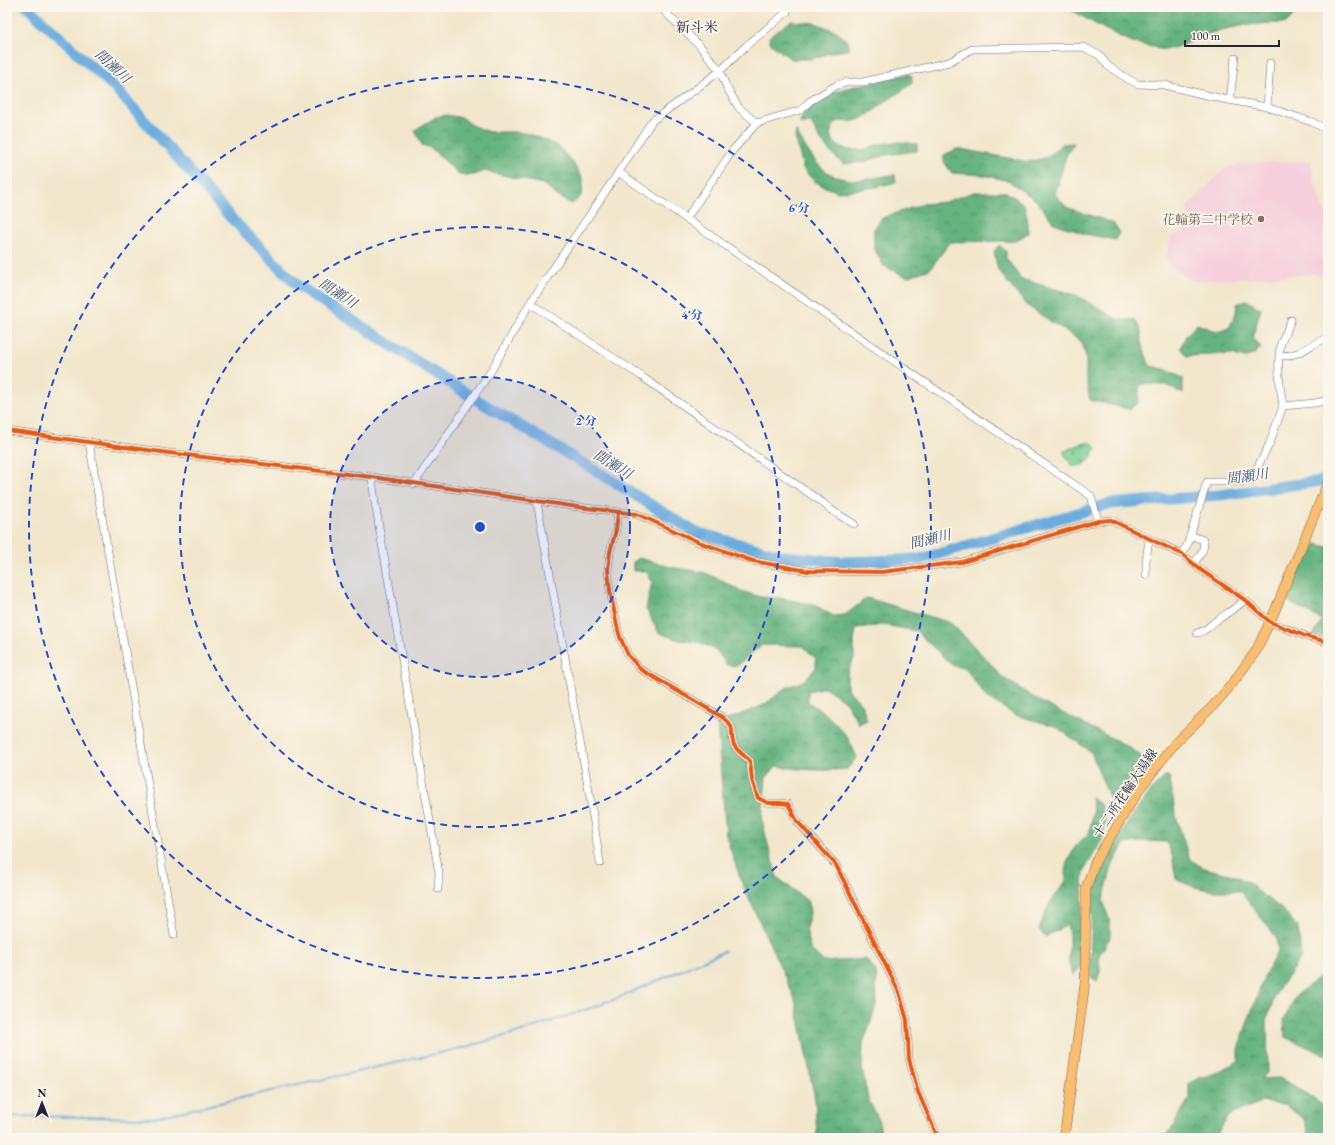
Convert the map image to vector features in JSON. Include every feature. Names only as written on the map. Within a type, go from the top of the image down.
[{"type":"main road","name":"十二所花輪大湯線","points":[[1064,1138],[1085,983],[1086,888],[1090,874],[1096,860],[1141,787],[1175,743],[1214,705],[1237,678],[1256,651],[1270,622],[1327,485]]},
{"type":"street","points":[[660,7],[700,46],[720,71],[727,88],[739,108],[757,123]]},
{"type":"street","points":[[414,484],[486,378],[530,303],[652,121],[720,71],[746,46],[783,16],[787,12],[788,7]]},
{"type":"street","points":[[686,219],[733,150],[757,123],[801,110],[810,101],[837,85],[848,82],[863,82],[950,62],[972,49],[1083,48],[1099,55],[1108,66],[1138,84],[1164,85],[1267,107],[1312,122],[1328,130]]},
{"type":"street","points":[[1230,100],[1235,58]]},
{"type":"street","points":[[1267,107],[1270,63]]},
{"type":"street","points":[[618,172],[1091,496],[1097,519]]},
{"type":"street","points":[[530,303],[641,376],[831,510],[854,524]]},
{"type":"street","points":[[1182,554],[1190,536],[1207,482],[1241,482],[1252,478],[1268,445],[1279,420],[1283,406],[1280,381],[1281,344],[1291,320]]},
{"type":"street","points":[[1280,356],[1291,356],[1306,350],[1323,339],[1328,338]]},
{"type":"street","points":[[1283,406],[1315,403],[1328,400]]},
{"type":"street","points":[[7,431],[372,477],[538,502],[618,513],[637,514],[701,543],[753,561],[808,571],[882,572],[962,562],[1097,519],[1111,520],[1182,554],[1245,600],[1270,622],[1308,637],[1328,642]]},
{"type":"street","points":[[89,442],[174,935]]},
{"type":"street","points":[[372,477],[439,873],[438,889]]},
{"type":"street","points":[[538,502],[600,863]]},
{"type":"street","points":[[618,513],[608,570],[610,591],[618,630],[628,655],[640,669],[730,723],[732,728],[733,743],[736,748],[750,761],[752,780],[758,798],[768,803],[788,804],[797,821],[836,865],[899,992],[907,1020],[909,1059],[918,1092],[938,1138]]},
{"type":"street","points":[[1190,536],[1203,540],[1204,544],[1204,550],[1194,563]]},
{"type":"street","points":[[1146,575],[1146,561],[1150,539]]},
{"type":"street","points":[[1197,633],[1202,632],[1234,610],[1245,600]]},
{"type":"shaded area","name":"花輪第二中学校","points":[[1311,161],[1315,186],[1323,207],[1328,215],[1328,279],[1313,274],[1193,281],[1171,267],[1165,256],[1172,236],[1193,228],[1196,224],[1186,208],[1224,169],[1240,163]]},
{"type":"green space","points":[[1064,7],[1201,7],[1234,12],[1250,10],[1257,7],[1295,7],[1300,9],[1286,23],[1239,26],[1220,30],[1176,47],[1162,49],[1129,41]]},
{"type":"green space","points":[[791,21],[815,23],[836,31],[848,42],[848,50],[833,52],[811,59],[791,59],[771,44],[769,37]]},
{"type":"green space","points":[[908,74],[912,76],[912,83],[907,87],[859,120],[852,122],[835,122],[830,134],[835,144],[848,150],[862,150],[880,144],[899,142],[917,144],[917,151],[886,155],[863,162],[844,164],[825,145],[811,123],[799,123],[809,107],[817,100],[828,95],[855,86]]},
{"type":"green space","points":[[447,115],[463,118],[473,126],[489,132],[514,132],[529,134],[559,147],[573,163],[583,179],[582,195],[572,204],[560,198],[543,184],[484,171],[474,175],[460,175],[431,148],[422,145],[415,130],[436,117]]},
{"type":"green space","points":[[796,131],[813,158],[827,172],[846,179],[858,180],[895,175],[896,182],[876,187],[839,192],[825,187],[814,181],[803,169],[796,144]]},
{"type":"green space","points":[[1074,143],[1066,156],[1055,194],[1066,207],[1113,223],[1119,231],[1116,240],[1085,234],[1054,223],[1037,201],[1009,181],[984,175],[952,173],[944,162],[944,155],[957,149],[961,149],[1029,162],[1047,157],[1062,144]]},
{"type":"green space","points":[[974,192],[1006,192],[1024,204],[1028,222],[1028,233],[1015,241],[950,242],[930,269],[907,277],[884,266],[874,248],[874,229],[882,218],[923,204],[945,202]]},
{"type":"green space","points":[[999,245],[1006,251],[1006,258],[1021,279],[1076,295],[1117,319],[1135,320],[1141,331],[1141,343],[1150,366],[1164,369],[1183,378],[1183,394],[1166,385],[1140,384],[1138,403],[1129,409],[1090,400],[1086,380],[1086,357],[1082,342],[1026,305],[998,270],[994,251]]},
{"type":"green space","points":[[1246,300],[1261,309],[1252,338],[1261,347],[1255,354],[1244,358],[1232,354],[1187,356],[1180,348],[1186,336],[1197,324],[1215,331],[1229,328],[1236,313],[1237,304]]},
{"type":"green space","points":[[1083,443],[1092,443],[1096,448],[1088,462],[1082,465],[1073,466],[1063,452]]},
{"type":"green space","points":[[1311,543],[1328,547],[1328,637],[1314,635],[1322,620],[1285,600]]},
{"type":"green space","points":[[639,558],[670,567],[706,573],[741,591],[761,597],[780,598],[815,605],[833,616],[845,615],[867,598],[951,623],[1002,677],[1039,701],[1125,745],[1141,756],[1138,776],[1120,805],[1110,799],[1091,752],[1055,726],[1015,715],[986,697],[966,669],[952,665],[916,631],[884,625],[856,628],[854,658],[847,674],[847,688],[862,705],[867,720],[859,724],[846,702],[825,687],[808,691],[808,702],[827,715],[847,736],[857,757],[847,769],[812,770],[776,766],[766,778],[762,820],[777,877],[809,902],[810,914],[806,928],[810,949],[824,962],[866,959],[876,971],[877,1001],[863,1043],[862,1068],[868,1099],[878,1118],[882,1138],[817,1138],[815,1099],[795,999],[741,881],[726,836],[717,724],[764,705],[786,688],[803,681],[816,668],[816,659],[803,646],[761,645],[737,666],[727,665],[716,650],[698,642],[679,640],[659,633],[646,609],[652,582],[646,571],[633,571],[633,562]]},
{"type":"green space","points":[[1167,775],[1170,778],[1175,813],[1189,858],[1201,867],[1236,876],[1249,883],[1282,909],[1298,927],[1301,957],[1276,993],[1267,1019],[1268,1072],[1260,1079],[1279,1078],[1295,1086],[1328,1109],[1328,1138],[1307,1138],[1309,1133],[1305,1120],[1284,1104],[1261,1102],[1230,1115],[1214,1138],[1163,1138],[1172,1128],[1189,1099],[1189,1084],[1199,1078],[1211,1075],[1239,1061],[1239,1046],[1265,975],[1278,950],[1276,937],[1240,891],[1214,891],[1194,887],[1176,879],[1172,855],[1167,842],[1147,841],[1124,844],[1112,866],[1103,900],[1110,923],[1110,938],[1099,955],[1100,971],[1097,981],[1090,977],[1092,900],[1102,870],[1126,824],[1154,787]]},
{"type":"green space","points":[[1091,797],[1101,805],[1105,812],[1105,824],[1102,840],[1084,871],[1082,899],[1083,965],[1073,976],[1069,962],[1069,934],[1067,925],[1045,937],[1039,929],[1048,906],[1066,881],[1066,864],[1077,844],[1089,834],[1093,811]]},
{"type":"green space","points":[[1324,973],[1328,973],[1328,1056],[1285,1037],[1284,1020],[1296,996]]},
{"type":"waterway","name":"間瀬川","points":[[27,7],[117,90],[233,220],[297,285],[472,397],[695,532],[783,556],[842,562],[921,559],[1108,504],[1220,495],[1328,480]]},
{"type":"waterway","points":[[7,1116],[153,1118],[466,1047],[529,1029],[603,1004],[604,1002],[611,1001],[725,951]]},
{"type":"cycle path","points":[[7,431],[169,453],[372,477],[578,507],[637,514],[701,543],[753,561],[808,571],[882,572],[962,562],[1098,521],[1111,520],[1182,554],[1202,571],[1245,600],[1270,622],[1308,637],[1328,642]]},
{"type":"cycle path","points":[[618,513],[608,570],[610,591],[618,630],[628,655],[640,669],[722,717],[730,725],[732,728],[732,740],[735,747],[750,761],[752,780],[758,798],[768,803],[788,804],[797,821],[836,865],[899,992],[907,1020],[909,1059],[918,1092],[938,1138]]},
{"type":"place","name":"花輪第二中学校","points":[[1261,219]]},
{"type":"district","name":"新斗米","points":[[697,27]]}]
